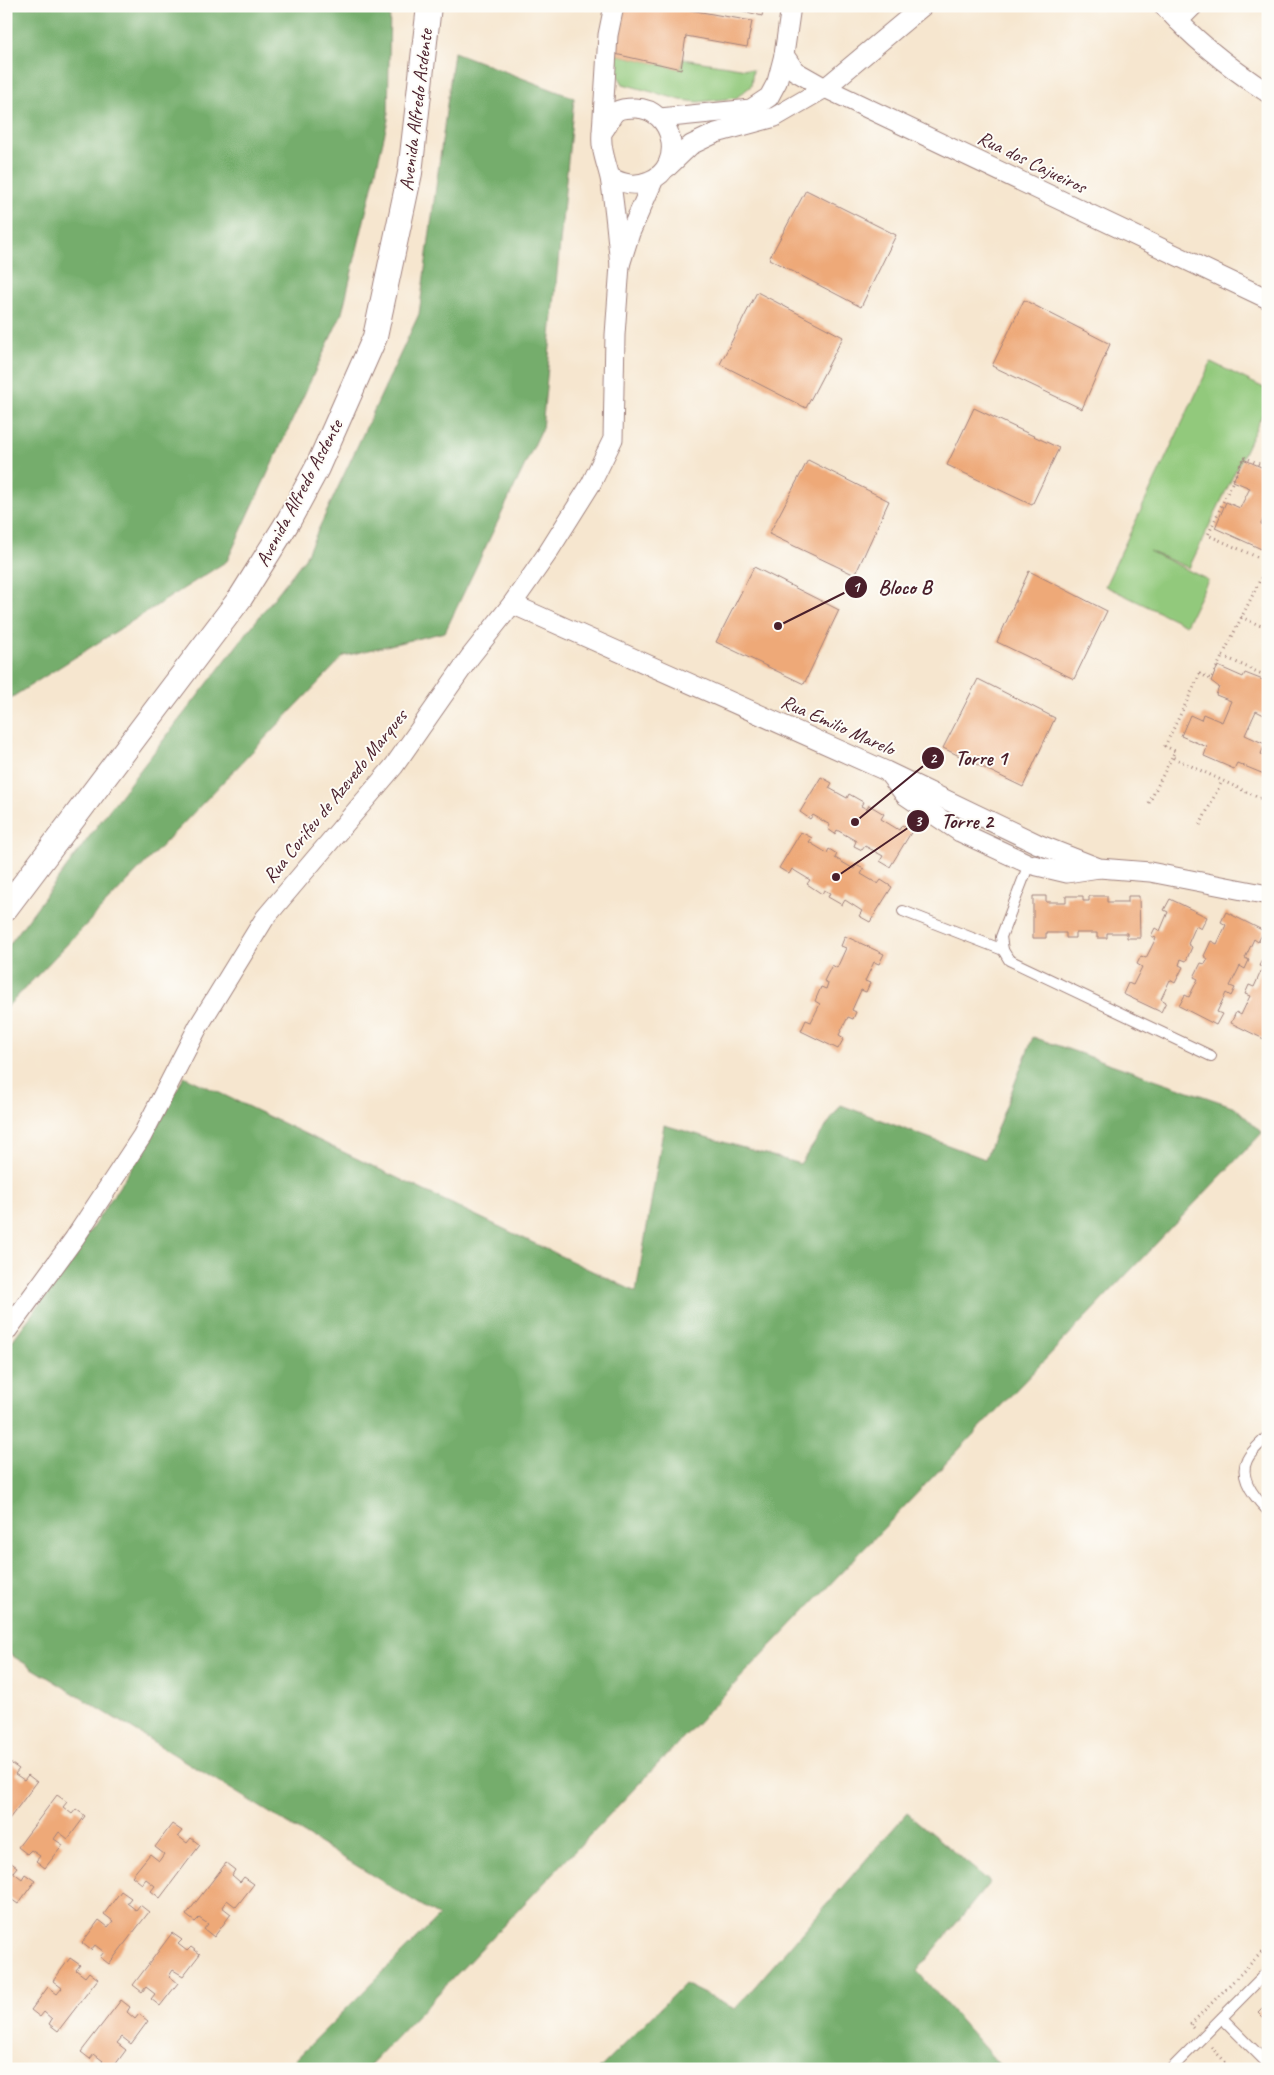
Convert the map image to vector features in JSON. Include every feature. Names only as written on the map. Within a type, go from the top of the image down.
[{"type":"street","name":"Avenida Alfredo Asdente","points":[[6,908],[241,598],[289,520],[317,468],[375,337],[410,173],[429,6]]},
{"type":"street","points":[[614,6],[608,34],[602,132],[604,156],[610,177],[620,266]]},
{"type":"street","points":[[660,118],[751,109],[769,97],[777,82],[784,55],[791,6]]},
{"type":"street","points":[[610,177],[631,185],[643,184],[658,176],[691,145],[716,134],[775,117],[825,88],[923,6]]},
{"type":"street","points":[[1164,6],[1178,21],[1236,72],[1268,93]]},
{"type":"street","points":[[1178,21],[1193,6]]},
{"type":"street","name":"Rua dos Cajueiros","points":[[784,55],[795,71],[825,88],[1268,299]]},
{"type":"street","points":[[602,132],[616,112],[627,108],[639,108],[650,111],[660,118],[672,139],[672,151],[669,162],[658,176],[630,233],[620,266]]},
{"type":"street","name":"Rua Corifeu de Azevedo Marques","points":[[6,1332],[74,1239],[142,1136],[198,1027],[266,918],[394,766],[470,657],[512,604],[547,554],[591,484],[613,438],[615,335],[620,266]]},
{"type":"street","name":"Rua Emilio Marelo","points":[[512,604],[886,771],[1038,844],[1099,868],[1150,872],[1268,895]]},
{"type":"street","points":[[886,771],[905,795],[960,832],[1029,864],[1067,873],[1099,868]]},
{"type":"street","points":[[960,832],[971,812]]},
{"type":"street","points":[[1029,864],[1038,844]]},
{"type":"lane","points":[[1029,864],[1001,937],[1003,950],[1009,960],[1211,1056]]},
{"type":"lane","points":[[904,911],[1003,950]]},
{"type":"lane","points":[[1268,1436],[1250,1455],[1244,1470],[1246,1484],[1268,1510]]},
{"type":"lane","points":[[1171,2069],[1268,1971]]},
{"type":"lane","points":[[1222,2018],[1268,2064]]},
{"type":"path","points":[[1148,803],[1175,751],[1165,746],[1200,674],[1211,679],[1268,563],[1208,535],[1244,457],[1268,468]]},
{"type":"path","points":[[1241,617],[1268,629]]},
{"type":"path","points":[[1223,656],[1268,677]]},
{"type":"path","points":[[1172,757],[1268,802]]},
{"type":"path","points":[[1200,825],[1222,781]]},
{"type":"green space","points":[[6,6],[390,6],[388,120],[342,313],[227,561],[6,701]]},
{"type":"green space","points":[[454,52],[574,98],[542,429],[445,632],[344,656],[6,1008],[6,949],[109,810],[305,558],[419,314]]},
{"type":"green space","points":[[615,54],[681,69],[683,59],[753,70],[751,86],[736,98],[698,102],[681,100],[623,84],[612,65]]},
{"type":"green space","points":[[1211,362],[1268,390],[1268,403],[1189,568],[1149,551],[1208,580],[1186,625],[1105,586]]},
{"type":"green space","points":[[1033,1037],[1235,1107],[1262,1133],[366,2069],[286,2069],[439,1916],[6,1652],[6,1349],[59,1278],[152,1137],[184,1076],[636,1292],[664,1125],[800,1164],[841,1105],[985,1159]]},
{"type":"green space","points":[[907,1813],[990,1882],[917,1971],[1003,2069],[599,2069],[684,1984],[735,2009]]},
{"type":"building","points":[[621,6],[684,6],[690,7],[690,10],[752,21],[747,47],[686,36],[681,69],[615,54]]},
{"type":"building","points":[[726,6],[764,6],[762,16]]},
{"type":"building","points":[[806,190],[896,235],[861,307],[769,259]]},
{"type":"building","points":[[757,292],[843,337],[806,408],[720,364]]},
{"type":"building","points":[[1024,300],[1110,344],[1082,409],[992,366]]},
{"type":"building","points":[[974,408],[1059,448],[1032,505],[947,465]]},
{"type":"building","points":[[1243,459],[1268,470],[1268,509],[1261,524],[1268,527],[1268,552],[1215,528],[1226,502],[1240,508],[1250,488],[1233,481]]},
{"type":"building","points":[[808,460],[889,501],[855,575],[769,534]]},
{"type":"building","points":[[754,567],[839,610],[804,684],[716,642]]},
{"type":"building","points":[[1029,571],[1107,611],[1074,679],[997,642]]},
{"type":"building","points":[[1218,666],[1243,677],[1245,673],[1268,682],[1268,717],[1256,711],[1245,735],[1265,744],[1261,754],[1268,757],[1268,766],[1264,774],[1237,763],[1234,769],[1204,756],[1207,747],[1181,736],[1190,715],[1201,720],[1203,714],[1222,722],[1231,701],[1216,695],[1219,687],[1211,681]]},
{"type":"building","points":[[978,679],[1055,718],[1023,787],[943,748]]},
{"type":"building","points":[[821,777],[832,783],[829,788],[847,798],[849,794],[863,802],[861,806],[867,809],[869,805],[884,814],[881,819],[899,830],[902,825],[912,831],[890,867],[880,861],[883,856],[865,846],[862,850],[854,846],[856,841],[837,830],[835,834],[828,829],[830,825],[813,815],[810,819],[800,812]]},
{"type":"building","points":[[801,832],[812,838],[809,842],[827,853],[829,849],[837,854],[835,858],[854,869],[856,865],[864,869],[861,874],[878,884],[881,880],[892,887],[870,922],[859,916],[862,911],[845,900],[842,905],[828,897],[830,893],[824,890],[822,894],[807,884],[810,880],[792,869],[789,874],[779,868]]},
{"type":"building","points":[[1033,896],[1046,896],[1046,902],[1066,902],[1066,896],[1083,896],[1083,901],[1089,901],[1089,896],[1107,896],[1107,902],[1128,902],[1128,896],[1139,896],[1140,938],[1127,938],[1127,933],[1107,933],[1107,938],[1097,938],[1097,933],[1075,933],[1075,938],[1066,938],[1066,933],[1046,933],[1046,938],[1033,938]]},
{"type":"building","points":[[1170,899],[1207,917],[1201,929],[1196,926],[1188,944],[1192,947],[1186,961],[1181,959],[1179,965],[1183,967],[1175,983],[1170,980],[1161,999],[1166,1002],[1161,1012],[1123,994],[1128,983],[1133,985],[1142,967],[1137,964],[1141,956],[1146,958],[1156,938],[1151,936],[1155,928],[1160,931],[1168,912],[1164,910]]},
{"type":"building","points":[[1226,912],[1264,931],[1258,942],[1254,939],[1245,958],[1249,960],[1245,969],[1240,966],[1230,986],[1235,988],[1231,996],[1226,993],[1217,1012],[1222,1014],[1216,1025],[1179,1006],[1185,995],[1189,997],[1198,979],[1194,977],[1201,963],[1205,964],[1208,959],[1204,956],[1211,941],[1217,944],[1226,925],[1221,922]]},
{"type":"building","points":[[845,936],[884,954],[879,964],[874,962],[865,981],[870,983],[866,992],[861,990],[852,1010],[856,1012],[853,1019],[848,1017],[839,1035],[844,1038],[838,1049],[801,1031],[806,1020],[811,1022],[820,1004],[815,1001],[821,987],[826,989],[828,983],[824,981],[832,965],[837,968],[846,948],[841,946]]},
{"type":"building","points":[[1263,958],[1268,960],[1268,1041],[1231,1023],[1236,1012],[1241,1015],[1250,996],[1245,994],[1249,985],[1254,987],[1263,967],[1259,966]]},
{"type":"building","points":[[9,1762],[19,1769],[15,1774],[24,1780],[28,1775],[37,1782],[6,1823],[6,1766]]},
{"type":"building","points":[[57,1795],[67,1802],[63,1807],[72,1814],[76,1809],[85,1816],[68,1839],[59,1832],[54,1839],[63,1845],[45,1868],[36,1861],[40,1856],[31,1850],[27,1854],[18,1847]]},
{"type":"building","points":[[172,1824],[182,1831],[178,1836],[187,1843],[191,1838],[200,1845],[160,1898],[151,1891],[155,1886],[146,1879],[142,1884],[132,1876],[150,1854],[159,1861],[164,1854],[155,1847]]},
{"type":"building","points":[[7,1860],[17,1867],[13,1872],[22,1879],[25,1874],[35,1881],[18,1904],[8,1897],[6,1900]]},
{"type":"building","points":[[226,1863],[235,1870],[232,1875],[240,1882],[244,1877],[254,1884],[236,1907],[227,1900],[222,1907],[231,1914],[214,1937],[204,1929],[208,1924],[199,1918],[195,1922],[186,1915]]},
{"type":"building","points":[[121,1891],[131,1898],[127,1903],[136,1910],[140,1905],[149,1912],[109,1964],[100,1957],[104,1952],[95,1945],[91,1950],[82,1943],[99,1920],[108,1927],[113,1921],[104,1914]]},
{"type":"building","points":[[172,1933],[182,1940],[178,1944],[187,1951],[191,1947],[200,1954],[183,1976],[173,1970],[169,1976],[178,1983],[160,2006],[151,1999],[155,1994],[146,1987],[142,1992],[133,1985]]},
{"type":"building","points":[[70,1958],[80,1965],[76,1970],[85,1977],[89,1972],[98,1979],[58,2031],[49,2024],[52,2019],[44,2012],[40,2017],[31,2010],[48,1987],[57,1994],[62,1988],[53,1981]]},
{"type":"building","points":[[121,2000],[130,2007],[127,2012],[135,2019],[139,2014],[148,2021],[131,2044],[122,2037],[117,2043],[126,2050],[112,2069],[103,2069],[99,2066],[103,2061],[94,2054],[90,2059],[81,2052]]},
{"type":"building","points":[[1268,2003],[1268,2023],[1258,2013]]},
{"type":"place","name":"Bloco B","points":[[778,626]]},
{"type":"place","name":"Torre 1","points":[[855,822]]},
{"type":"place","name":"Torre 2","points":[[836,877]]}]
